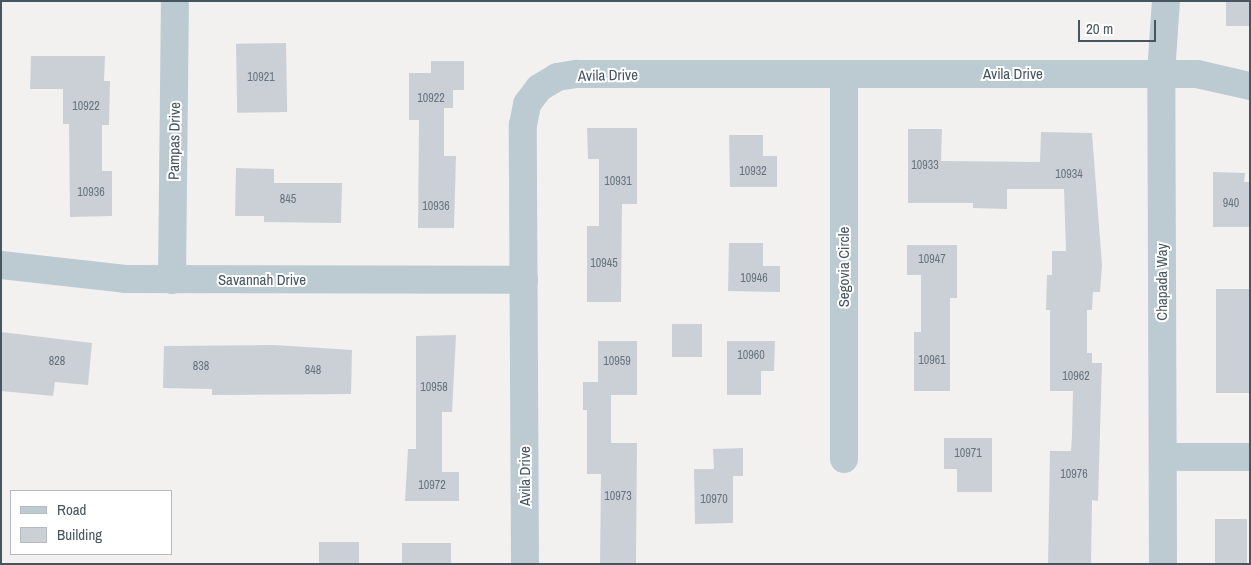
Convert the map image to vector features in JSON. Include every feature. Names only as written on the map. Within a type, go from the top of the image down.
[{"type":"street","name":"Pampas Drive","points":[[172,280],[175,1]]},
{"type":"street","name":"Chapada Way","points":[[1163,564],[1161,74],[1166,1]]},
{"type":"street","name":"Avila Drive","points":[[525,564],[523,125],[527,104],[539,88],[557,77],[577,74],[1197,74],[1250,86]]},
{"type":"street","name":"Segovia Circle","points":[[844,74],[844,459]]},
{"type":"street","name":"Savannah Drive","points":[[1,265],[84,276],[172,280],[524,280]]},
{"type":"street","points":[[1163,457],[1250,457]]},
{"type":"building","points":[[1226,1],[1250,1],[1250,26],[1226,26]]},
{"type":"building","points":[[286,43],[287,112],[237,113],[236,44]]},
{"type":"building","points":[[31,56],[105,56],[104,81],[110,81],[109,125],[102,125],[102,171],[112,171],[112,216],[70,217],[69,124],[63,124],[63,89],[30,89]]},
{"type":"building","points":[[431,61],[464,61],[464,90],[453,90],[453,108],[444,108],[444,156],[456,156],[454,228],[418,228],[419,120],[409,120],[409,73],[431,73]]},
{"type":"building","points":[[587,128],[637,128],[637,204],[622,204],[621,302],[587,302],[587,226],[599,226],[599,159],[588,159]]},
{"type":"building","points":[[908,129],[942,129],[941,161],[1040,162],[1041,132],[1092,133],[1102,265],[1100,292],[1093,292],[1092,310],[1087,310],[1087,353],[1092,353],[1092,363],[1102,363],[1098,501],[1092,500],[1091,564],[1048,564],[1050,451],[1071,451],[1072,436],[1073,391],[1050,391],[1050,310],[1046,310],[1047,275],[1052,275],[1052,251],[1066,251],[1064,189],[1007,189],[1007,209],[973,208],[973,203],[908,203]]},
{"type":"building","points":[[729,135],[763,135],[763,156],[777,156],[777,187],[730,187]]},
{"type":"building","points":[[236,168],[274,169],[274,183],[342,183],[341,223],[264,222],[264,216],[235,216]]},
{"type":"building","points":[[1213,172],[1245,173],[1244,182],[1250,182],[1250,227],[1213,227]]},
{"type":"building","points":[[729,243],[763,243],[763,266],[780,266],[780,292],[728,291]]},
{"type":"building","points":[[907,245],[957,245],[957,298],[950,298],[950,391],[914,391],[914,332],[921,332],[921,275],[907,275]]},
{"type":"building","points":[[1216,289],[1250,289],[1250,393],[1216,393]]},
{"type":"building","points":[[672,324],[702,324],[702,357],[672,357]]},
{"type":"building","points":[[1,332],[92,343],[88,385],[55,382],[53,396],[1,391]]},
{"type":"building","points":[[456,335],[452,412],[442,412],[442,472],[459,472],[459,501],[405,501],[408,449],[416,449],[416,336]]},
{"type":"building","points":[[598,341],[637,341],[637,395],[611,395],[611,443],[637,443],[636,564],[600,564],[601,474],[587,474],[587,410],[583,410],[583,382],[598,382]]},
{"type":"building","points":[[727,341],[775,341],[774,371],[761,371],[761,395],[727,395]]},
{"type":"building","points":[[274,345],[352,350],[351,394],[212,395],[212,389],[163,388],[164,346]]},
{"type":"building","points":[[944,438],[992,438],[992,492],[957,492],[957,469],[944,469]]},
{"type":"building","points":[[743,448],[743,476],[733,476],[733,523],[695,524],[694,469],[714,469],[713,449]]},
{"type":"building","points":[[1215,519],[1247,519],[1247,564],[1215,564]]},
{"type":"building","points":[[319,542],[359,542],[359,564],[319,564]]},
{"type":"building","points":[[402,543],[451,543],[451,564],[402,564]]}]
